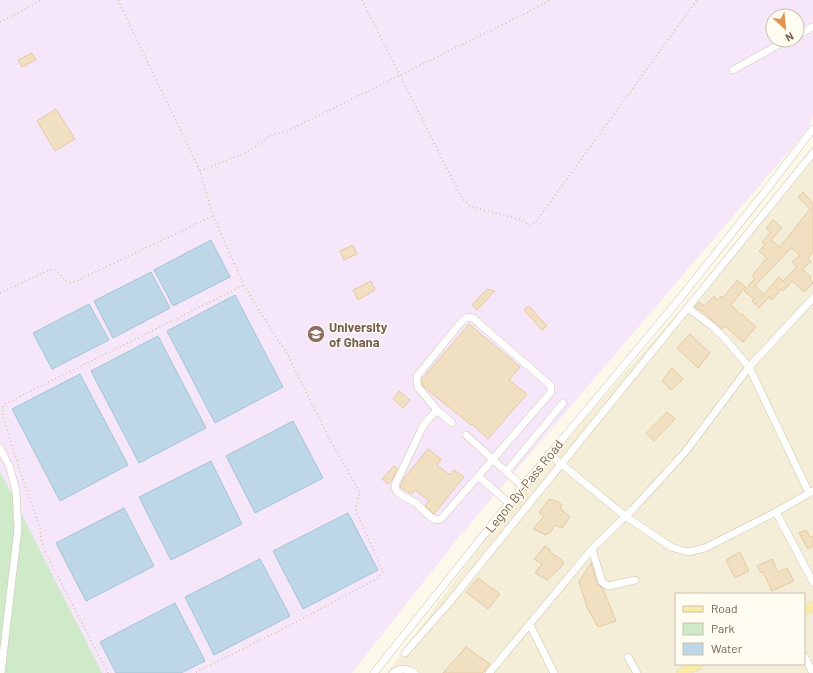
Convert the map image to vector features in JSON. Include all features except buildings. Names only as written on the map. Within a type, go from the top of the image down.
[{"type":"main road","points":[[681,673],[697,665]]},
{"type":"street","points":[[733,70],[771,48]]},
{"type":"street","name":"Legon By-Pass Road","points":[[374,673],[549,454],[677,302],[813,129]]},
{"type":"street","points":[[405,653],[448,604],[813,153]]},
{"type":"street","points":[[811,300],[813,310]]},
{"type":"street","points":[[489,673],[592,549],[635,507],[686,451],[750,367],[811,300]]},
{"type":"street","points":[[549,454],[625,516],[671,547],[688,552],[705,548],[776,512],[811,492],[750,367],[712,326],[688,308]]},
{"type":"street","points":[[437,410],[424,424],[395,485],[397,492],[416,503],[436,520],[442,518],[494,460],[551,392],[551,386],[473,318],[468,318],[462,321],[417,376],[418,387],[437,410],[452,422]]},
{"type":"street","points":[[506,472],[563,403]]},
{"type":"street","points":[[466,435],[523,487]]},
{"type":"street","points":[[0,448],[10,468],[16,491],[18,528],[1,673]]},
{"type":"street","points":[[479,477],[509,503]]},
{"type":"street","points":[[776,512],[813,582]]},
{"type":"street","points":[[592,549],[602,582],[606,585],[609,586],[635,580]]},
{"type":"street","points":[[530,625],[554,673]]},
{"type":"street","points":[[628,657],[637,673]]},
{"type":"street","points":[[805,658],[813,673]]},
{"type":"street","points":[[393,673],[399,669],[408,670],[415,673]]},
{"type":"path","points":[[0,22],[42,0]]},
{"type":"path","points":[[118,0],[200,171],[213,216],[244,285],[289,357],[328,436],[360,492],[355,509],[383,571],[378,578],[370,583],[283,629],[194,673]]},
{"type":"path","points":[[362,0],[462,198],[469,206],[519,219],[530,225],[535,223],[697,0]]},
{"type":"path","points":[[200,171],[245,153],[274,134],[285,132],[550,0]]},
{"type":"path","points":[[0,293],[54,269],[65,281],[74,282],[213,216]]},
{"type":"path","points":[[108,673],[45,552],[41,540],[40,528],[18,468],[3,416],[2,407],[5,404],[244,285]]},
{"type":"shaded area","name":"University of Ghana","points":[[0,0],[813,0],[813,117],[807,130],[458,538],[352,673],[0,673]]},
{"type":"shaded area","points":[[813,146],[813,673],[387,673],[519,493],[685,305]]},
{"type":"green space","points":[[0,471],[102,673],[0,673]]},
{"type":"water","points":[[211,240],[230,277],[173,306],[154,270]]},
{"type":"water","points":[[151,272],[170,308],[113,338],[94,301]]},
{"type":"water","points":[[235,295],[283,387],[215,423],[167,331]]},
{"type":"water","points":[[89,304],[109,340],[52,369],[33,333]]},
{"type":"water","points":[[158,336],[206,428],[139,463],[91,371]]},
{"type":"water","points":[[80,374],[128,465],[60,501],[12,409]]},
{"type":"water","points":[[293,421],[323,478],[255,513],[226,456]]},
{"type":"water","points":[[211,461],[242,524],[171,560],[139,497]]},
{"type":"water","points":[[124,508],[154,566],[86,601],[56,543]]},
{"type":"water","points":[[348,513],[378,570],[303,609],[273,551]]},
{"type":"water","points":[[260,559],[290,616],[214,655],[185,597]]},
{"type":"water","points":[[175,603],[205,661],[181,673],[116,673],[100,642]]},
{"type":"place","name":"University of Ghana","points":[[316,334]]}]
